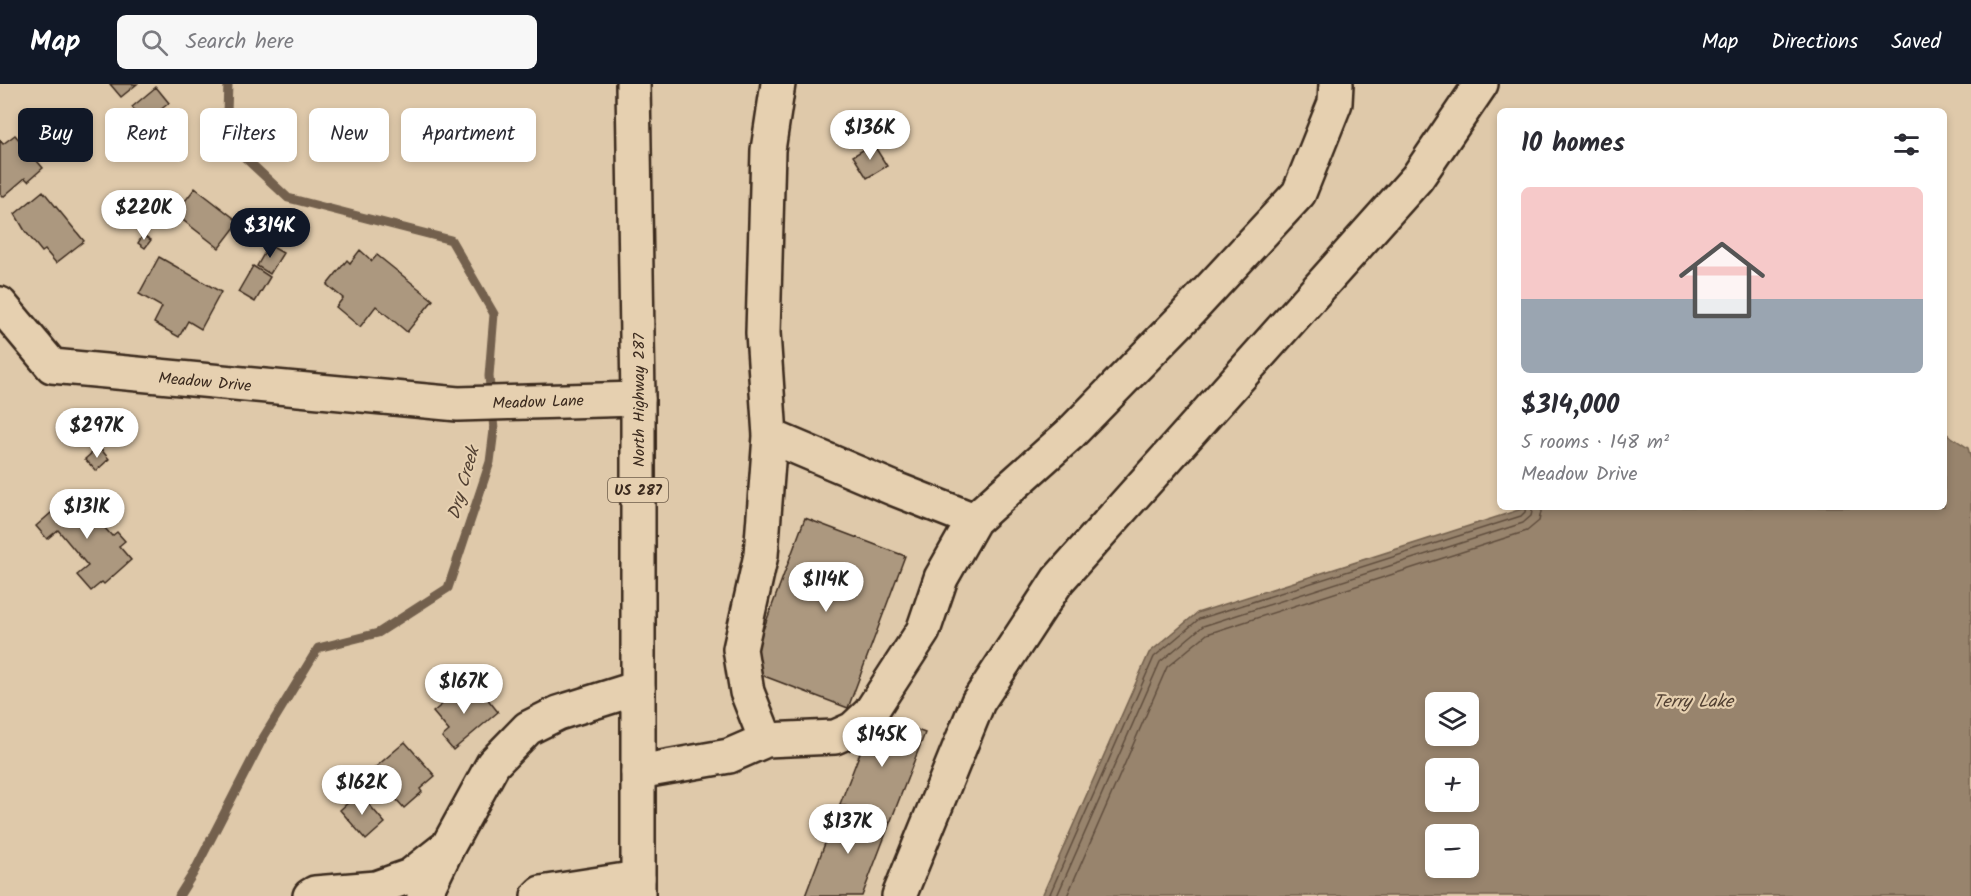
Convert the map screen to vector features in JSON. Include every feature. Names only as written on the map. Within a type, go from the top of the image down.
[{"type":"main road","name":"North Highway 287","points":[[633,84],[638,399],[638,887]]},
{"type":"main road","points":[[766,740],[747,692],[740,649],[761,555],[770,436],[763,333],[768,150],[778,84]]},
{"type":"main road","points":[[638,772],[729,756],[766,740],[835,737],[853,729],[870,713],[923,632],[941,578],[974,520],[1070,434],[1185,316],[1299,193],[1335,103],[1336,84]]},
{"type":"main road","points":[[898,896],[978,702],[1058,580],[1417,178],[1481,84]]},
{"type":"main road","name":"Meadow Drive","points":[[0,304],[52,366],[448,403]]},
{"type":"main road","name":"Meadow Lane","points":[[448,403],[638,399]]},
{"type":"main road","points":[[770,436],[974,520]]},
{"type":"main road","points":[[424,896],[447,848],[493,764],[528,728],[558,713],[638,688]]},
{"type":"main road","points":[[310,896],[315,893],[376,888],[410,876],[447,848]]},
{"type":"main road","points":[[538,896],[541,893],[638,887]]},
{"type":"water","name":"Terry Lake","points":[[1947,434],[1968,448],[1971,459],[1971,896],[1042,896],[1149,653],[1197,613],[1519,510],[1947,510]]},
{"type":"building","points":[[110,84],[137,84],[121,97]]},
{"type":"building","points":[[156,87],[169,103],[163,108],[132,107]]},
{"type":"building","points":[[15,135],[18,139],[18,162],[38,162],[43,168],[28,181],[25,178],[3,197],[0,194],[0,140],[3,144]]},
{"type":"building","points":[[873,144],[887,166],[867,178],[853,156]]},
{"type":"building","points":[[195,188],[239,222],[219,248],[175,214]]},
{"type":"building","points":[[43,191],[84,241],[56,263],[45,250],[42,252],[15,214]]},
{"type":"building","points":[[143,235],[151,240],[145,248],[138,243]]},
{"type":"building","points":[[269,245],[283,253],[270,274],[257,266]]},
{"type":"building","points":[[360,250],[372,261],[377,255],[433,300],[407,332],[376,306],[360,327],[336,307],[343,298],[327,285],[347,260],[350,263]]},
{"type":"building","points":[[159,257],[221,292],[201,329],[188,321],[179,337],[154,323],[162,307],[139,294]]},
{"type":"building","points":[[253,266],[270,277],[255,302],[238,292]]},
{"type":"building","points":[[99,447],[109,459],[96,471],[85,459]]},
{"type":"building","points":[[75,492],[87,506],[92,502],[100,511],[94,516],[112,536],[117,532],[125,541],[119,546],[131,560],[104,584],[102,582],[91,591],[77,575],[88,566],[58,530],[47,539],[36,526]]},
{"type":"building","points":[[805,518],[905,556],[848,708],[748,670]]},
{"type":"building","points":[[469,682],[498,712],[453,750],[442,737],[449,731],[433,712]]},
{"type":"building","points":[[875,714],[925,733],[890,823],[840,804]]},
{"type":"building","points":[[405,742],[435,776],[404,808],[371,771]]},
{"type":"building","points":[[359,793],[385,823],[366,840],[340,810]]},
{"type":"building","points":[[840,804],[890,823],[862,896],[805,896]]},
{"type":"waterway","name":"Dry Creek","points":[[179,896],[194,872],[263,738],[318,648],[378,633],[448,588],[490,462],[494,430],[489,376],[494,314],[451,240],[288,198],[226,140],[228,84]]}]
